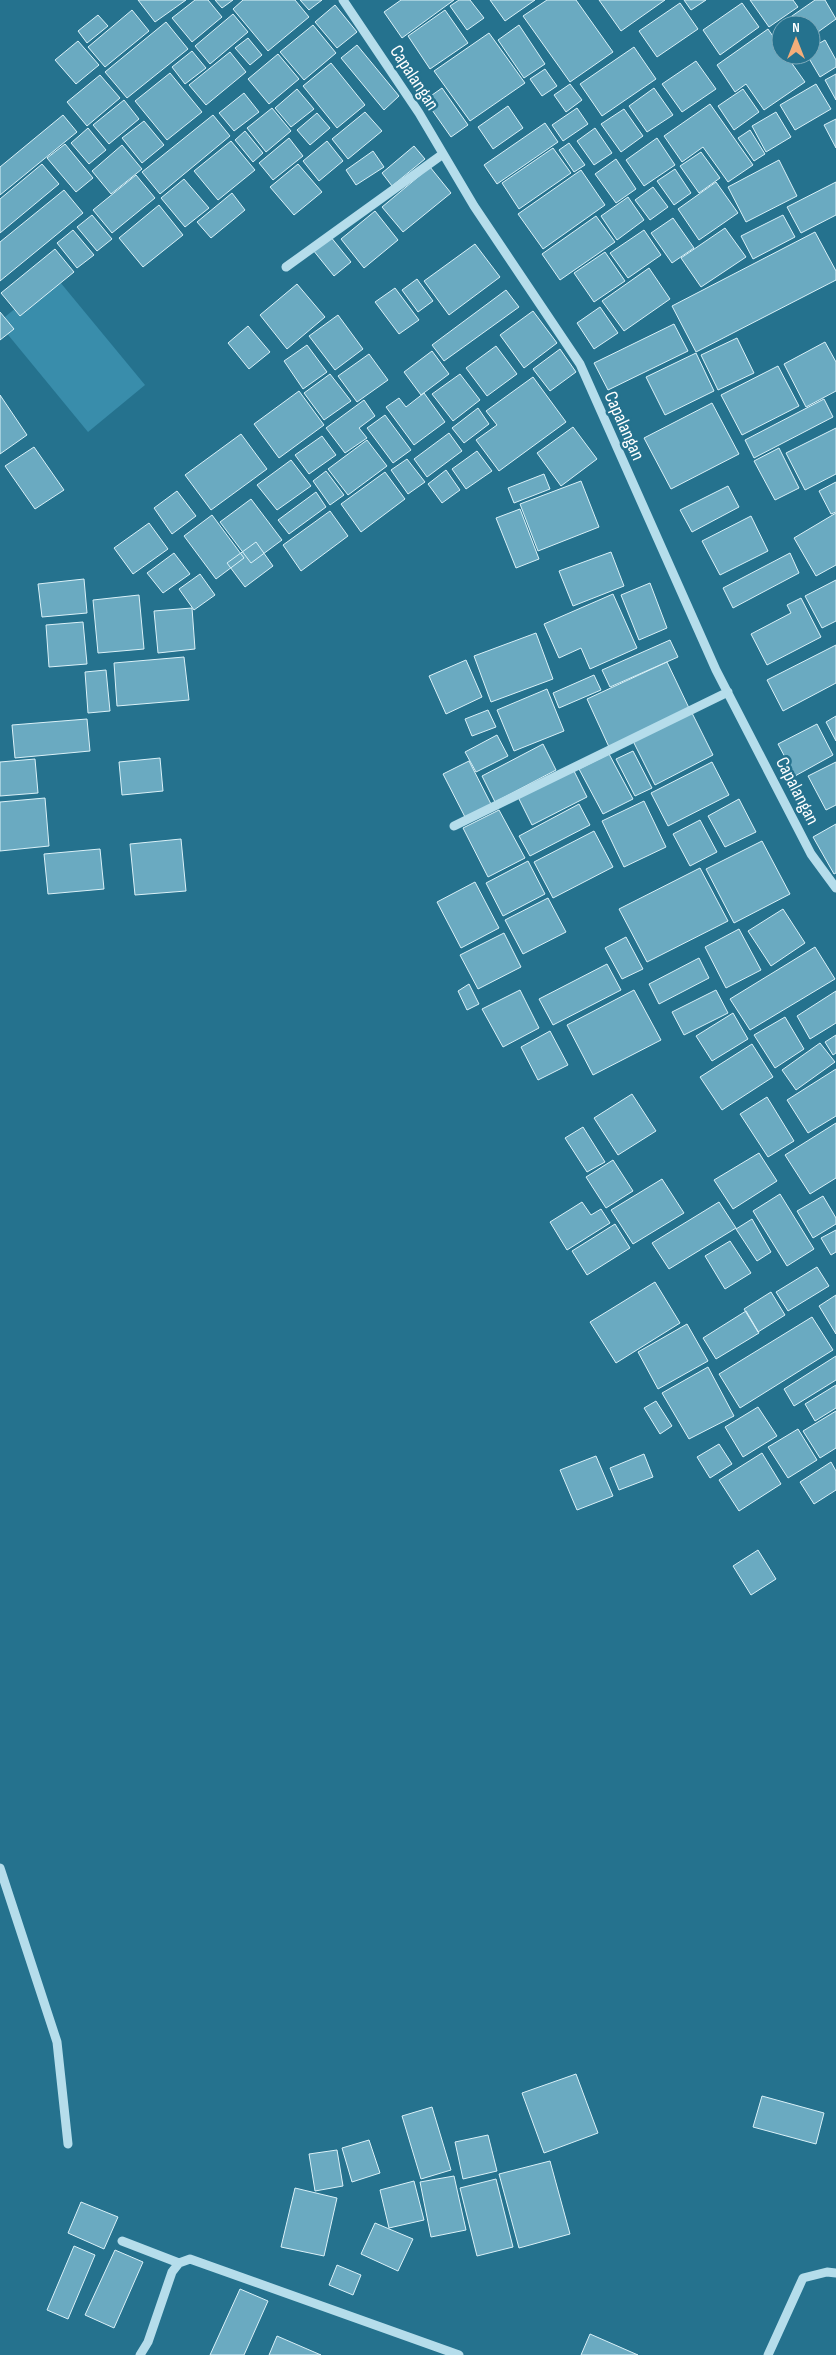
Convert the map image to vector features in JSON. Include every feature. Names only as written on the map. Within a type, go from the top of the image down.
[{"type":"street","name":"Capalangan","points":[[343,0],[419,113],[474,206],[580,364],[606,428],[728,692],[811,854],[836,888]]},
{"type":"street","points":[[286,267],[443,154]]},
{"type":"street","points":[[454,826],[728,692]]},
{"type":"street","points":[[0,1868],[57,2042],[68,2144]]},
{"type":"street","points":[[122,2241],[179,2263]]},
{"type":"street","points":[[140,2355],[148,2342],[172,2272],[179,2263],[190,2259],[459,2355]]},
{"type":"street","points":[[768,2355],[803,2278],[827,2272],[836,2273]]},
{"type":"shaded area","points":[[55,276],[145,385],[88,432],[0,325],[0,321]]},
{"type":"building","points":[[138,0],[186,0],[155,22]]},
{"type":"building","points":[[195,0],[208,0],[222,17],[192,42],[172,18]]},
{"type":"building","points":[[215,0],[233,0],[222,8]]},
{"type":"building","points":[[243,0],[295,0],[309,17],[268,51],[233,9]]},
{"type":"building","points":[[300,0],[322,0],[309,10]]},
{"type":"building","points":[[401,0],[454,0],[402,38],[384,12]]},
{"type":"building","points":[[459,0],[470,0],[484,18],[467,30],[450,6]]},
{"type":"building","points":[[490,0],[535,0],[505,21]]},
{"type":"building","points":[[547,0],[576,0],[613,52],[570,82],[523,16]]},
{"type":"building","points":[[599,0],[665,0],[621,31]]},
{"type":"building","points":[[684,0],[706,0],[691,10]]},
{"type":"building","points":[[750,0],[793,0],[798,7],[786,15],[771,15],[771,26],[769,27]]},
{"type":"building","points":[[815,0],[825,0],[836,19],[821,30],[821,15],[793,15]]},
{"type":"building","points":[[680,3],[698,29],[657,57],[639,31]]},
{"type":"building","points":[[742,3],[759,27],[720,55],[703,30]]},
{"type":"building","points":[[335,5],[357,32],[337,48],[315,22]]},
{"type":"building","points":[[132,10],[149,31],[105,67],[88,47]]},
{"type":"building","points":[[445,10],[468,43],[430,69],[408,36]]},
{"type":"building","points":[[233,14],[248,32],[210,64],[195,46]]},
{"type":"building","points":[[98,15],[108,26],[87,43],[78,31]]},
{"type":"building","points":[[166,22],[188,49],[127,98],[105,72]]},
{"type":"building","points":[[313,25],[336,53],[304,80],[280,52]]},
{"type":"building","points":[[519,25],[545,64],[524,78],[498,40]]},
{"type":"building","points":[[768,29],[771,33],[771,65],[793,65],[805,82],[764,110],[746,84],[735,92],[717,65]]},
{"type":"building","points":[[489,33],[525,83],[470,121],[434,71]]},
{"type":"building","points":[[248,38],[262,55],[250,65],[235,48]]},
{"type":"building","points":[[825,40],[836,60],[836,67],[820,77],[813,65],[821,65],[821,42]]},
{"type":"building","points":[[78,41],[99,65],[76,84],[55,60]]},
{"type":"building","points":[[357,45],[399,96],[384,110],[341,58]]},
{"type":"building","points":[[634,47],[656,79],[602,116],[580,84]]},
{"type":"building","points":[[192,51],[206,68],[185,84],[172,67]]},
{"type":"building","points":[[230,52],[246,72],[206,105],[189,85]]},
{"type":"building","points":[[278,54],[299,79],[269,104],[248,79]]},
{"type":"building","points":[[696,61],[716,89],[682,112],[662,84]]},
{"type":"building","points":[[331,63],[365,105],[337,128],[303,86]]},
{"type":"building","points":[[545,69],[557,86],[542,96],[530,79]]},
{"type":"building","points":[[170,73],[202,112],[167,140],[135,101]]},
{"type":"building","points":[[836,74],[836,100],[825,80]]},
{"type":"building","points":[[100,75],[120,98],[87,126],[67,102]]},
{"type":"building","points":[[570,84],[582,100],[566,112],[554,95]]},
{"type":"building","points":[[816,84],[831,109],[795,130],[780,105]]},
{"type":"building","points":[[442,88],[468,125],[451,137],[425,100]]},
{"type":"building","points":[[654,88],[673,115],[647,132],[629,106]]},
{"type":"building","points":[[297,89],[314,109],[291,127],[275,108]]},
{"type":"building","points":[[743,89],[759,112],[734,130],[718,106]]},
{"type":"building","points":[[244,93],[259,112],[234,131],[219,113]]},
{"type":"building","points":[[124,100],[139,119],[109,144],[93,125]]},
{"type":"building","points":[[710,104],[753,165],[728,182],[703,147],[682,162],[664,136]]},
{"type":"building","points":[[508,106],[523,128],[493,149],[478,127]]},
{"type":"building","points":[[272,108],[291,131],[266,152],[247,128]]},
{"type":"building","points":[[577,108],[588,124],[563,141],[552,125]]},
{"type":"building","points":[[624,109],[643,136],[621,152],[601,124]]},
{"type":"building","points":[[365,112],[382,131],[348,159],[332,139]]},
{"type":"building","points":[[776,112],[791,137],[766,152],[752,126]]},
{"type":"building","points":[[317,113],[330,128],[310,145],[297,130]]},
{"type":"building","points":[[63,115],[77,132],[0,195],[0,167]]},
{"type":"building","points":[[213,115],[230,136],[160,194],[142,172]]},
{"type":"building","points":[[836,119],[836,148],[824,125]]},
{"type":"building","points":[[144,121],[164,145],[142,163],[122,138]]},
{"type":"building","points":[[545,123],[558,142],[497,184],[484,165]]},
{"type":"building","points":[[88,128],[106,150],[89,164],[71,143]]},
{"type":"building","points":[[595,128],[612,153],[594,165],[577,141]]},
{"type":"building","points":[[750,130],[765,154],[754,161],[738,138]]},
{"type":"building","points":[[245,131],[263,153],[253,162],[235,140]]},
{"type":"building","points":[[289,138],[303,156],[273,180],[259,163]]},
{"type":"building","points":[[657,138],[675,165],[644,186],[626,160]]},
{"type":"building","points":[[231,141],[255,170],[218,200],[194,171]]},
{"type":"building","points":[[327,141],[343,161],[319,181],[303,161]]},
{"type":"building","points":[[569,143],[585,165],[574,172],[559,150]]},
{"type":"building","points":[[65,144],[93,178],[76,192],[47,158]]},
{"type":"building","points":[[122,145],[142,169],[111,194],[92,171]]},
{"type":"building","points":[[414,146],[425,159],[392,186],[382,173]]},
{"type":"building","points":[[553,148],[571,173],[519,209],[502,183]]},
{"type":"building","points":[[373,151],[384,167],[356,185],[346,170]]},
{"type":"building","points":[[701,152],[720,178],[699,193],[680,166]]},
{"type":"building","points":[[616,159],[636,189],[616,203],[595,174]]},
{"type":"building","points":[[779,160],[797,196],[746,222],[728,187]]},
{"type":"building","points":[[42,164],[59,184],[0,233],[0,199]]},
{"type":"building","points":[[298,164],[322,192],[294,215],[270,187]]},
{"type":"building","points":[[430,167],[451,193],[403,232],[382,207]]},
{"type":"building","points":[[675,169],[691,193],[674,205],[657,181]]},
{"type":"building","points":[[581,170],[605,205],[543,249],[518,214]]},
{"type":"building","points":[[136,175],[155,198],[112,233],[93,210]]},
{"type":"building","points":[[184,179],[209,208],[185,227],[161,198]]},
{"type":"building","points":[[716,182],[738,213],[699,240],[678,209]]},
{"type":"building","points":[[836,182],[836,215],[801,233],[787,207]]},
{"type":"building","points":[[653,187],[668,207],[650,220],[635,200]]},
{"type":"building","points":[[64,190],[83,213],[0,281],[0,242]]},
{"type":"building","points":[[232,193],[245,210],[211,238],[197,222]]},
{"type":"building","points":[[628,197],[644,220],[617,240],[601,216]]},
{"type":"building","points":[[159,205],[183,235],[143,267],[119,238]]},
{"type":"building","points":[[375,211],[398,240],[364,268],[341,239]]},
{"type":"building","points":[[92,215],[112,239],[97,251],[77,227]]},
{"type":"building","points":[[783,215],[795,237],[753,259],[741,236]]},
{"type":"building","points":[[596,216],[615,242],[560,280],[542,254]]},
{"type":"building","points":[[673,218],[694,248],[672,263],[651,233]]},
{"type":"building","points":[[725,228],[746,257],[701,287],[681,258]]},
{"type":"building","points":[[73,230],[94,255],[77,268],[57,243]]},
{"type":"building","points":[[644,230],[661,255],[628,278],[610,253]]},
{"type":"building","points":[[815,232],[836,271],[836,280],[696,352],[672,306]]},
{"type":"building","points":[[330,236],[351,262],[334,276],[313,250]]},
{"type":"building","points":[[475,244],[500,277],[449,315],[424,281]]},
{"type":"building","points":[[55,249],[74,272],[20,316],[1,293]]},
{"type":"building","points":[[605,252],[625,281],[594,302],[574,273]]},
{"type":"building","points":[[649,268],[670,299],[624,331],[602,301]]},
{"type":"building","points":[[417,279],[433,301],[418,312],[402,290]]},
{"type":"building","points":[[297,284],[325,317],[287,349],[260,315]]},
{"type":"building","points":[[395,288],[419,320],[399,334],[375,302]]},
{"type":"building","points":[[506,290],[519,307],[444,361],[432,345]]},
{"type":"building","points":[[600,307],[618,333],[594,349],[577,323]]},
{"type":"building","points":[[533,311],[557,343],[524,368],[500,335]]},
{"type":"building","points":[[0,312],[14,329],[0,340]]},
{"type":"building","points":[[338,315],[363,349],[335,370],[309,336]]},
{"type":"building","points":[[674,324],[688,351],[608,390],[594,363]]},
{"type":"building","points":[[248,326],[270,352],[249,369],[228,343]]},
{"type":"building","points":[[737,338],[754,373],[718,390],[701,355]]},
{"type":"building","points":[[825,342],[836,362],[836,391],[806,407],[784,364]]},
{"type":"building","points":[[307,345],[327,372],[303,389],[284,361]]},
{"type":"building","points":[[496,346],[517,374],[487,396],[466,368]]},
{"type":"building","points":[[560,349],[576,372],[550,391],[533,369]]},
{"type":"building","points":[[432,351],[449,374],[421,395],[404,372]]},
{"type":"building","points":[[696,353],[714,391],[665,415],[646,377]]},
{"type":"building","points":[[369,354],[388,380],[357,402],[338,376]]},
{"type":"building","points":[[778,366],[799,406],[742,435],[721,395]]},
{"type":"building","points":[[330,374],[351,401],[324,420],[304,393]]},
{"type":"building","points":[[460,374],[480,400],[453,421],[432,394]]},
{"type":"building","points":[[533,377],[566,422],[499,471],[476,440],[497,425],[486,411]]},
{"type":"building","points":[[299,391],[324,425],[279,458],[254,424]]},
{"type":"building","points":[[424,393],[445,422],[414,445],[386,407],[399,398],[406,407]]},
{"type":"building","points":[[0,395],[27,435],[0,454]]},
{"type":"building","points":[[824,399],[833,417],[754,458],[745,440]]},
{"type":"building","points":[[364,400],[375,416],[359,428],[367,438],[345,453],[326,428]]},
{"type":"building","points":[[712,403],[739,454],[671,489],[644,438]]},
{"type":"building","points":[[478,408],[489,424],[464,443],[452,428]]},
{"type":"building","points":[[385,415],[411,450],[393,463],[367,428]]},
{"type":"building","points":[[573,427],[597,459],[561,486],[537,453]]},
{"type":"building","points":[[836,428],[836,474],[805,490],[786,453]]},
{"type":"building","points":[[449,433],[462,451],[427,477],[414,459]]},
{"type":"building","points":[[241,434],[267,469],[211,510],[185,475]]},
{"type":"building","points":[[322,436],[336,455],[309,474],[295,455]]},
{"type":"building","points":[[367,440],[387,466],[348,495],[328,469]]},
{"type":"building","points":[[34,447],[64,490],[35,509],[5,466]]},
{"type":"building","points":[[779,448],[799,488],[775,500],[754,461]]},
{"type":"building","points":[[477,451],[492,471],[466,489],[452,469]]},
{"type":"building","points":[[407,459],[425,482],[408,494],[391,470]]},
{"type":"building","points":[[291,460],[311,486],[277,510],[257,485]]},
{"type":"building","points":[[446,470],[460,490],[442,503],[428,484]]},
{"type":"building","points":[[326,471],[344,495],[330,505],[313,481]]},
{"type":"building","points":[[385,472],[405,499],[361,532],[341,504]]},
{"type":"building","points":[[544,474],[550,489],[514,503],[508,488]]},
{"type":"building","points":[[581,481],[599,527],[538,551],[520,504]]},
{"type":"building","points":[[836,482],[836,512],[831,514],[819,491]]},
{"type":"building","points":[[728,486],[739,507],[692,532],[680,510]]},
{"type":"building","points":[[177,491],[196,516],[172,534],[154,508]]},
{"type":"building","points":[[316,492],[326,507],[289,534],[278,520]]},
{"type":"building","points":[[251,499],[282,540],[251,563],[220,522]]},
{"type":"building","points":[[520,509],[539,559],[516,568],[496,518]]},
{"type":"building","points":[[330,511],[348,536],[301,571],[283,545]]},
{"type":"building","points":[[836,513],[836,565],[816,576],[794,538]]},
{"type":"building","points":[[212,515],[244,558],[216,579],[184,536]]},
{"type":"building","points":[[751,516],[768,551],[720,575],[702,541]]},
{"type":"building","points":[[149,523],[168,549],[133,574],[114,548]]},
{"type":"building","points":[[256,542],[273,566],[245,587],[227,563]]},
{"type":"building","points":[[611,552],[624,586],[573,606],[559,571]]},
{"type":"building","points":[[174,553],[190,574],[163,593],[147,573]]},
{"type":"building","points":[[790,553],[799,573],[733,608],[723,588]]},
{"type":"building","points":[[200,574],[215,595],[194,610],[179,589]]},
{"type":"building","points":[[84,579],[87,613],[42,617],[38,584]]},
{"type":"building","points":[[836,580],[836,621],[822,628],[805,596]]},
{"type":"building","points":[[650,583],[667,628],[639,640],[621,595]]},
{"type":"building","points":[[613,594],[637,648],[590,669],[581,648],[559,658],[544,624]]},
{"type":"building","points":[[139,595],[144,649],[98,653],[93,600]]},
{"type":"building","points":[[801,598],[821,637],[767,665],[751,634],[791,613],[787,605]]},
{"type":"building","points":[[192,608],[195,649],[158,653],[154,611]]},
{"type":"building","points":[[83,622],[87,664],[49,667],[46,625]]},
{"type":"building","points":[[536,633],[553,679],[491,702],[474,656]]},
{"type":"building","points":[[670,640],[678,657],[610,687],[602,670]]},
{"type":"building","points":[[836,645],[836,683],[783,711],[767,680]]},
{"type":"building","points":[[184,657],[189,700],[117,706],[114,663]]},
{"type":"building","points":[[466,660],[482,697],[446,714],[429,676]]},
{"type":"building","points":[[667,662],[689,708],[609,747],[587,699]]},
{"type":"building","points":[[106,670],[110,711],[88,713],[85,672]]},
{"type":"building","points":[[594,675],[601,690],[559,708],[553,693]]},
{"type":"building","points":[[547,689],[564,731],[514,751],[497,710]]},
{"type":"building","points":[[488,710],[496,727],[472,736],[465,719]]},
{"type":"building","points":[[691,711],[713,755],[655,785],[633,741]]},
{"type":"building","points":[[836,716],[836,741],[826,722]]},
{"type":"building","points":[[87,719],[90,751],[15,758],[12,725]]},
{"type":"building","points":[[817,724],[833,755],[795,776],[778,744]]},
{"type":"building","points":[[497,735],[508,756],[476,772],[465,752]]},
{"type":"building","points":[[543,744],[556,770],[495,802],[482,776]]},
{"type":"building","points":[[633,751],[652,788],[635,796],[616,759]]},
{"type":"building","points":[[609,754],[633,799],[603,814],[579,769]]},
{"type":"building","points":[[160,758],[163,791],[122,795],[119,762]]},
{"type":"building","points":[[35,759],[38,793],[0,796],[0,762]]},
{"type":"building","points":[[469,761],[492,806],[466,819],[443,774]]},
{"type":"building","points":[[712,762],[729,795],[668,826],[651,793]]},
{"type":"building","points":[[836,762],[836,805],[826,810],[808,776]]},
{"type":"building","points":[[572,767],[587,797],[532,825],[517,795]]},
{"type":"building","points":[[45,798],[49,846],[0,851],[0,802]]},
{"type":"building","points":[[739,799],[756,832],[725,847],[708,816]]},
{"type":"building","points":[[644,801],[666,847],[624,867],[602,821]]},
{"type":"building","points":[[579,804],[590,825],[530,856],[519,836]]},
{"type":"building","points":[[499,810],[525,858],[488,877],[463,828]]},
{"type":"building","points":[[700,820],[717,852],[690,866],[673,834]]},
{"type":"building","points":[[836,824],[836,873],[834,874],[813,837]]},
{"type":"building","points":[[594,831],[613,867],[553,898],[534,862]]},
{"type":"building","points":[[181,839],[186,891],[135,895],[130,844]]},
{"type":"building","points":[[762,841],[790,894],[734,923],[706,869]]},
{"type":"building","points":[[100,849],[104,889],[48,894],[44,854]]},
{"type":"building","points":[[528,861],[545,894],[503,916],[486,883]]},
{"type":"building","points":[[700,868],[728,921],[647,962],[619,909]]},
{"type":"building","points":[[475,882],[499,928],[461,948],[437,902]]},
{"type":"building","points":[[548,898],[566,932],[523,954],[505,920]]},
{"type":"building","points":[[783,909],[805,943],[771,966],[748,931]]},
{"type":"building","points":[[739,929],[761,970],[726,988],[705,947]]},
{"type":"building","points":[[504,933],[521,967],[478,989],[460,955]]},
{"type":"building","points":[[626,937],[643,969],[622,979],[605,948]]},
{"type":"building","points":[[815,947],[835,979],[750,1030],[730,999]]},
{"type":"building","points":[[699,958],[709,978],[659,1004],[649,984]]},
{"type":"building","points":[[607,964],[621,990],[553,1025],[539,999]]},
{"type":"building","points":[[469,984],[479,1004],[467,1010],[458,991]]},
{"type":"building","points":[[520,990],[539,1028],[503,1047],[482,1009]]},
{"type":"building","points":[[634,990],[661,1040],[593,1075],[567,1025]]},
{"type":"building","points":[[716,990],[728,1013],[684,1035],[672,1012]]},
{"type":"building","points":[[836,991],[836,1023],[810,1039],[797,1016]]},
{"type":"building","points":[[733,1013],[748,1039],[712,1061],[696,1036]]},
{"type":"building","points":[[785,1017],[804,1049],[775,1068],[754,1035]]},
{"type":"building","points":[[550,1031],[568,1065],[538,1080],[521,1047]]},
{"type":"building","points":[[836,1035],[836,1053],[833,1055],[825,1042]]},
{"type":"building","points":[[820,1043],[835,1062],[796,1090],[782,1070]]},
{"type":"building","points":[[752,1044],[773,1077],[722,1110],[700,1077]]},
{"type":"building","points":[[836,1069],[836,1116],[808,1133],[787,1100]]},
{"type":"building","points":[[632,1094],[656,1131],[618,1155],[594,1118]]},
{"type":"building","points":[[767,1097],[794,1141],[768,1157],[740,1114]]},
{"type":"building","points":[[836,1123],[836,1178],[810,1194],[785,1155]]},
{"type":"building","points":[[583,1127],[605,1162],[587,1172],[565,1138]]},
{"type":"building","points":[[759,1153],[777,1181],[733,1209],[714,1180]]},
{"type":"building","points":[[613,1160],[633,1191],[606,1208],[586,1177]]},
{"type":"building","points":[[662,1179],[684,1213],[633,1244],[611,1210]]},
{"type":"building","points":[[780,1194],[814,1249],[787,1266],[753,1211]]},
{"type":"building","points":[[823,1196],[836,1218],[836,1224],[813,1238],[797,1211]]},
{"type":"building","points":[[582,1202],[591,1215],[601,1209],[610,1223],[567,1250],[550,1222]]},
{"type":"building","points":[[719,1202],[736,1228],[669,1269],[652,1243]]},
{"type":"building","points":[[752,1219],[771,1252],[757,1261],[736,1229]]},
{"type":"building","points":[[615,1224],[630,1248],[587,1275],[572,1251]]},
{"type":"building","points":[[836,1230],[836,1252],[831,1255],[821,1238]]},
{"type":"building","points":[[730,1241],[751,1273],[725,1289],[705,1256]]},
{"type":"building","points":[[817,1267],[829,1286],[788,1311],[776,1292]]},
{"type":"building","points":[[655,1282],[680,1323],[616,1363],[590,1322]]},
{"type":"building","points":[[771,1292],[785,1315],[758,1332],[744,1309]]},
{"type":"building","points":[[836,1295],[836,1334],[819,1306]]},
{"type":"building","points":[[746,1311],[759,1333],[716,1359],[703,1338]]},
{"type":"building","points":[[812,1317],[833,1350],[740,1408],[719,1374]]},
{"type":"building","points":[[687,1324],[708,1361],[658,1389],[638,1352]]},
{"type":"building","points":[[836,1356],[836,1380],[794,1406],[784,1389]]},
{"type":"building","points":[[708,1367],[734,1416],[689,1439],[662,1393]]},
{"type":"building","points":[[836,1385],[836,1408],[815,1421],[805,1404]]},
{"type":"building","points":[[656,1401],[672,1426],[660,1434],[644,1408]]},
{"type":"building","points":[[758,1407],[777,1436],[743,1457],[725,1427]]},
{"type":"building","points":[[836,1411],[836,1448],[820,1458],[803,1431]]},
{"type":"building","points":[[798,1429],[817,1460],[788,1478],[768,1447]]},
{"type":"building","points":[[719,1444],[732,1464],[710,1478],[697,1457]]},
{"type":"building","points":[[762,1453],[781,1484],[739,1511],[719,1480]]},
{"type":"building","points":[[644,1454],[653,1477],[619,1490],[610,1468]]},
{"type":"building","points":[[596,1456],[613,1496],[577,1510],[560,1470]]},
{"type":"building","points":[[831,1462],[836,1471],[836,1490],[814,1504],[800,1482]]},
{"type":"building","points":[[758,1550],[776,1579],[751,1595],[733,1566]]},
{"type":"building","points":[[576,2074],[598,2133],[544,2153],[522,2093]]},
{"type":"building","points":[[762,2096],[824,2113],[816,2144],[753,2127]]},
{"type":"building","points":[[432,2107],[451,2170],[421,2179],[402,2116]]},
{"type":"building","points":[[488,2135],[497,2171],[463,2179],[455,2142]]},
{"type":"building","points":[[369,2140],[380,2173],[352,2182],[342,2148]]},
{"type":"building","points":[[337,2150],[343,2186],[315,2191],[309,2154]]},
{"type":"building","points":[[550,2161],[570,2234],[519,2248],[499,2174]]},
{"type":"building","points":[[454,2176],[466,2230],[431,2237],[420,2182]]},
{"type":"building","points":[[496,2179],[513,2247],[477,2256],[460,2188]]},
{"type":"building","points":[[414,2181],[424,2220],[389,2228],[380,2190]]},
{"type":"building","points":[[295,2188],[337,2198],[324,2256],[281,2247]]},
{"type":"building","points":[[81,2202],[118,2217],[104,2249],[68,2233]]},
{"type":"building","points":[[375,2223],[413,2239],[398,2271],[361,2254]]},
{"type":"building","points":[[74,2246],[95,2255],[68,2319],[47,2310]]},
{"type":"building","points":[[115,2250],[143,2262],[114,2328],[85,2315]]},
{"type":"building","points":[[337,2265],[361,2275],[353,2295],[329,2285]]},
{"type":"building","points":[[240,2289],[268,2301],[244,2355],[210,2355]]},
{"type":"building","points":[[590,2334],[638,2355],[581,2355]]},
{"type":"building","points":[[277,2336],[321,2355],[269,2355]]}]
